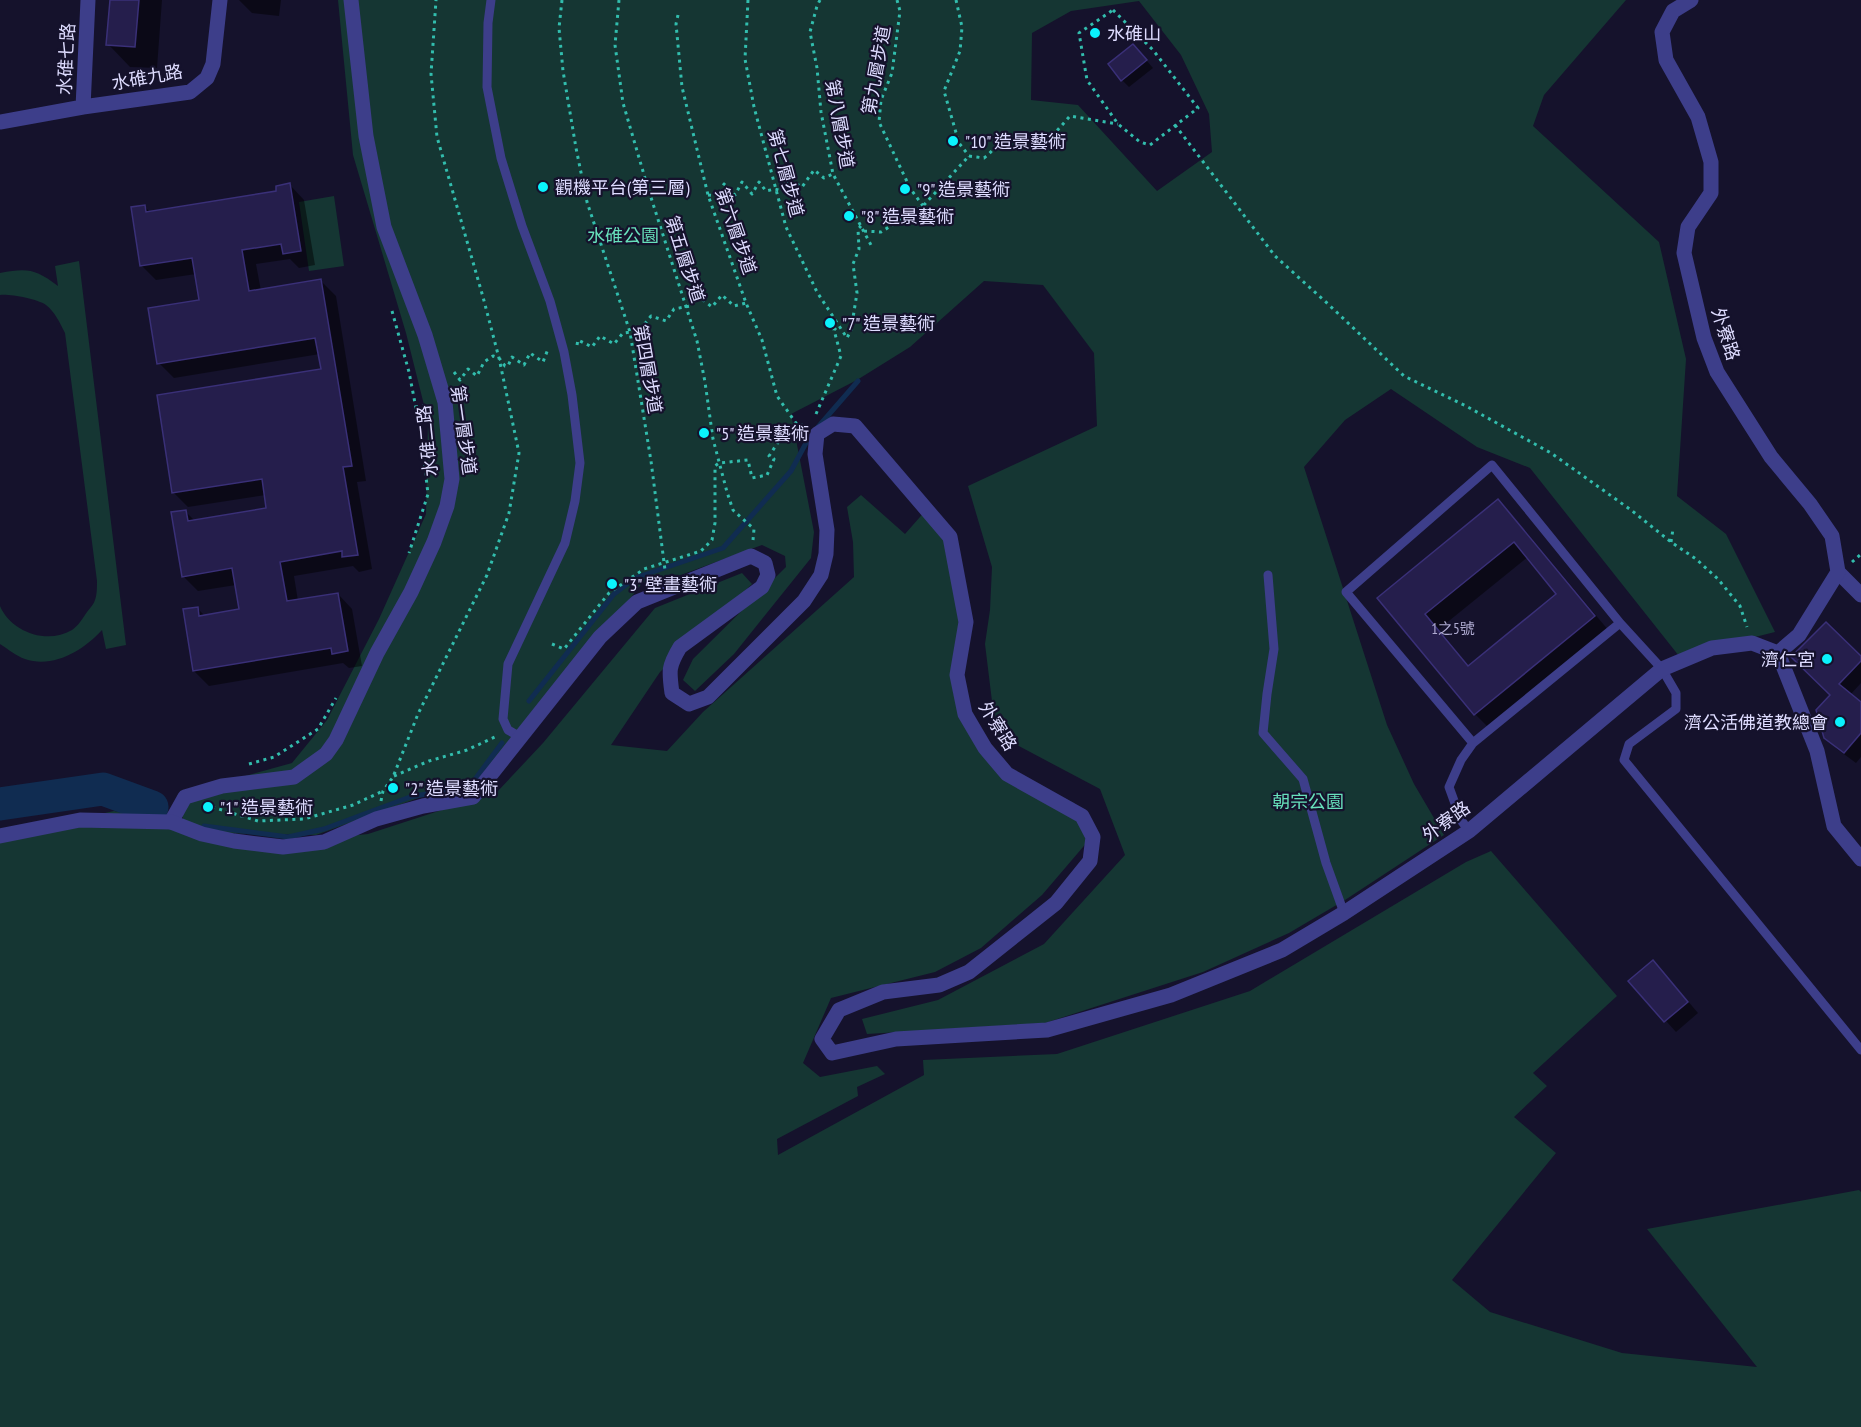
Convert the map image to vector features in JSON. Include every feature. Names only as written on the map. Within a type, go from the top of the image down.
[{"type":"street","name":"水碓七路","points":[[0,122],[83,107],[88,0]]},
{"type":"street","name":"水碓九路","points":[[83,107],[190,92],[207,78],[213,64],[220,0]]},
{"type":"street","name":"水碓二路","points":[[192,799],[222,786],[294,777],[326,754],[336,740],[377,653],[411,592],[434,542],[447,506],[452,479],[445,402],[425,335],[384,227],[366,136],[351,0]]},
{"type":"street","name":"外寮路","points":[[1691,0],[1673,11],[1662,32],[1665,60],[1698,117],[1711,162],[1711,193],[1688,227],[1684,253],[1704,338],[1717,372],[1765,447],[1832,536],[1839,572]]},
{"type":"street","name":"外寮路","points":[[812,427],[833,424],[855,426],[950,537],[966,622],[957,675],[964,714],[985,748],[1007,774],[1082,816],[1093,837],[1090,861],[1056,903],[969,972],[939,985],[883,992],[839,1010],[822,1039],[832,1053],[896,1040],[1047,1030],[1171,995],[1282,950],[1344,913],[1469,831],[1662,669],[1712,648],[1752,643],[1778,653]]},
{"type":"street","points":[[0,836],[80,820],[171,822],[202,834],[234,841],[283,847],[324,842],[376,819],[473,797],[600,637],[637,602],[751,556],[765,562],[768,575],[762,587],[680,647],[672,660],[669,671],[672,693],[689,704],[708,697],[804,601],[820,575],[826,554],[826,530],[812,427]]},
{"type":"street","points":[[1861,595],[1839,572],[1798,635],[1778,653],[1817,752],[1834,826],[1861,859]]},
{"type":"street","points":[[171,822],[192,799]]},
{"type":"lane","points":[[491,0],[488,23],[487,87],[501,158],[522,226],[550,301],[564,352],[580,463],[575,501],[565,543],[508,664],[503,718],[508,730],[522,738]]},
{"type":"lane","points":[[1473,743],[1346,591],[1492,465],[1620,623],[1662,669],[1676,693],[1676,709],[1629,744],[1624,760],[1861,1050]]},
{"type":"lane","points":[[1268,575],[1274,650],[1263,733],[1303,779],[1326,863],[1344,913]]},
{"type":"lane","points":[[1469,831],[1461,820],[1449,788],[1461,760],[1473,743],[1620,623]]},
{"type":"path","name":"第四層步道","points":[[562,0],[559,28],[563,71],[585,191],[630,332],[651,461],[665,570]]},
{"type":"path","name":"第五層步道","points":[[619,0],[615,45],[623,103],[697,341],[713,439],[733,510],[754,529]]},
{"type":"path","name":"第七層步道","points":[[748,0],[745,59],[786,227],[817,292],[847,338],[851,330],[857,293],[853,264],[859,249],[858,229],[861,226]]},
{"type":"path","name":"第八層步道","points":[[820,0],[810,32],[817,68],[821,112],[833,174],[872,245]]},
{"type":"path","name":"第九層步道","points":[[897,0],[900,11],[892,73],[880,100],[879,122],[910,188],[923,206]]},
{"type":"path","points":[[956,0],[962,27],[960,51],[944,91],[959,143],[969,156],[984,158],[994,151],[998,143],[1006,138],[1014,142],[1020,134],[1028,140],[1055,134],[1070,116],[1118,124]]},
{"type":"path","points":[[1113,10],[1153,50],[1198,108],[1150,145],[1140,142],[1118,124],[1087,80],[1078,33],[1113,10]]},
{"type":"path","name":"第六層步道","points":[[678,15],[676,24],[682,87],[708,195],[746,303],[762,340],[777,396],[797,426]]},
{"type":"path","points":[[1175,125],[1275,256],[1329,303],[1404,376],[1466,406],[1551,453],[1696,559],[1740,606],[1752,643]]},
{"type":"path","points":[[864,231],[881,232],[923,206],[969,156]]},
{"type":"path","points":[[708,195],[719,196],[724,184],[735,195],[742,183],[752,194],[759,182],[766,191],[775,189],[782,191],[788,179],[802,187],[814,170],[824,178],[833,174]]},
{"type":"path","points":[[447,378],[452,369],[460,380],[468,369],[477,376],[484,362],[493,356],[499,358],[505,366],[508,366],[512,357],[524,365],[530,353],[543,362],[549,348],[557,354],[574,352],[578,340],[591,347],[600,336],[614,344],[623,333],[639,331],[651,316],[666,321],[674,309],[690,306],[698,296],[712,307],[722,295],[734,306],[746,303]]},
{"type":"path","points":[[392,311],[409,372],[421,434],[428,494],[407,557]]},
{"type":"path","points":[[812,427],[841,356],[834,330],[839,325]]},
{"type":"path","points":[[552,644],[564,649],[609,593],[644,569],[701,551],[712,540],[715,523],[715,466],[748,460],[752,478],[767,475],[774,459],[769,456],[786,430],[797,426],[812,427]]},
{"type":"path","points":[[797,426],[812,427]]},
{"type":"path","points":[[1671,542],[1673,530]]},
{"type":"path","points":[[242,766],[274,757],[318,729],[341,689]]},
{"type":"path","points":[[393,777],[429,760],[467,750],[508,730]]},
{"type":"path","points":[[192,799],[258,821],[304,819],[353,805],[383,791]]},
{"type":"green space","points":[[338,0],[1626,0],[1544,95],[1533,126],[1659,242],[1686,359],[1677,496],[1726,534],[1775,632],[1679,656],[1530,468],[1477,447],[1391,389],[1345,420],[1304,467],[1387,725],[1414,784],[1444,835],[1345,900],[1289,933],[1203,972],[1045,1023],[867,1034],[862,1019],[938,1000],[1044,944],[1125,855],[1100,789],[996,734],[985,644],[990,610],[992,567],[968,486],[1097,426],[1094,353],[1043,285],[984,281],[910,347],[857,380],[791,414],[814,532],[811,558],[734,654],[695,691],[683,680],[693,659],[786,567],[785,556],[762,545],[651,586],[643,582],[547,705],[479,776],[316,835],[214,833],[262,845],[368,834],[497,792],[543,743],[655,608],[742,573],[752,584],[660,672],[611,745],[667,751],[703,712],[854,577],[853,542],[847,507],[861,495],[905,534],[927,509],[950,537],[960,618],[953,693],[989,760],[1074,803],[1089,840],[1042,895],[981,948],[935,972],[831,998],[803,1063],[820,1077],[877,1066],[885,1074],[857,1087],[858,1096],[777,1139],[778,1155],[924,1075],[923,1060],[1057,1054],[1250,991],[1466,862],[1491,851],[1617,996],[1533,1073],[1547,1086],[1514,1117],[1556,1153],[1452,1280],[1490,1312],[1622,1353],[1757,1367],[1647,1229],[1859,1190],[1861,1192],[1861,1427],[0,1427],[0,836],[114,811],[185,827],[177,795],[292,763],[327,720],[379,619],[426,514],[428,421],[406,333],[353,155]],"holes":[[[1139,1],[1181,55],[1209,114],[1212,152],[1157,191],[1078,105],[1031,100],[1032,33],[1071,11]]]},
{"type":"green space","points":[[334,196],[344,266],[309,271],[299,202]]},
{"type":"green space","points":[[79,261],[126,645],[106,649],[102,630],[77,651],[46,662],[22,658],[0,644],[0,606],[12,623],[21,629],[41,636],[62,634],[72,630],[93,604],[97,581],[65,333],[55,314],[46,305],[24,297],[0,295],[0,273],[31,271],[58,286],[55,266]]},
{"type":"building","points":[[110,0],[139,0],[135,47],[106,45]]},
{"type":"building","points":[[1133,44],[1147,60],[1121,81],[1108,64]]},
{"type":"building","points":[[290,183],[301,251],[283,254],[281,244],[242,250],[249,291],[321,279],[352,466],[343,467],[358,555],[342,557],[342,551],[280,562],[287,601],[338,593],[348,651],[332,654],[331,648],[193,671],[183,609],[198,607],[199,616],[239,609],[232,568],[182,577],[171,512],[186,510],[188,521],[266,508],[262,479],[172,493],[157,395],[321,369],[315,338],[157,364],[148,308],[199,300],[192,258],[140,266],[131,207],[145,205],[146,212],[276,191],[276,186]]},
{"type":"building","points":[[1498,499],[1595,616],[1474,715],[1377,598]],"holes":[[[1514,542],[1556,594],[1468,666],[1425,614]]]},
{"type":"building","points":[[1826,622],[1861,656],[1861,661],[1839,684],[1861,702],[1861,733],[1844,753],[1824,738],[1816,710],[1830,695],[1791,657]]},
{"type":"building","points":[[1653,960],[1688,1002],[1664,1022],[1628,981]]},
{"type":"waterway","points":[[818,427],[858,381]]},
{"type":"waterway","points":[[529,701],[614,594],[635,578],[723,548],[791,471],[806,443]]},
{"type":"waterway","points":[[204,826],[288,837],[324,829],[410,797],[470,786],[502,743]]},
{"type":"waterway","points":[[0,804],[103,789],[152,807]]},
{"type":"place","name":"水碓山","points":[[1095,33]]},
{"type":"place","name":"\"10\" 造景藝術","points":[[953,141]]},
{"type":"place","name":"觀機平台(第三層)","points":[[543,187]]},
{"type":"place","name":"\"9\" 造景藝術","points":[[905,189]]},
{"type":"place","name":"\"8\" 造景藝術","points":[[849,216]]},
{"type":"place","name":"\"7\" 造景藝術","points":[[830,323]]},
{"type":"place","name":"\"5\" 造景藝術","points":[[704,433]]},
{"type":"place","name":"\"3\" 壁畫藝術","points":[[612,584]]},
{"type":"place","name":"濟仁宮","points":[[1827,659]]},
{"type":"place","name":"濟公活佛道教總會","points":[[1840,722]]},
{"type":"place","name":"\"2\" 造景藝術","points":[[393,788]]},
{"type":"place","name":"\"1\" 造景藝術","points":[[208,807]]},
{"type":"park label","name":"水碓公園","points":[[623,235]]},
{"type":"park label","name":"朝宗公園","points":[[1308,801]]}]
